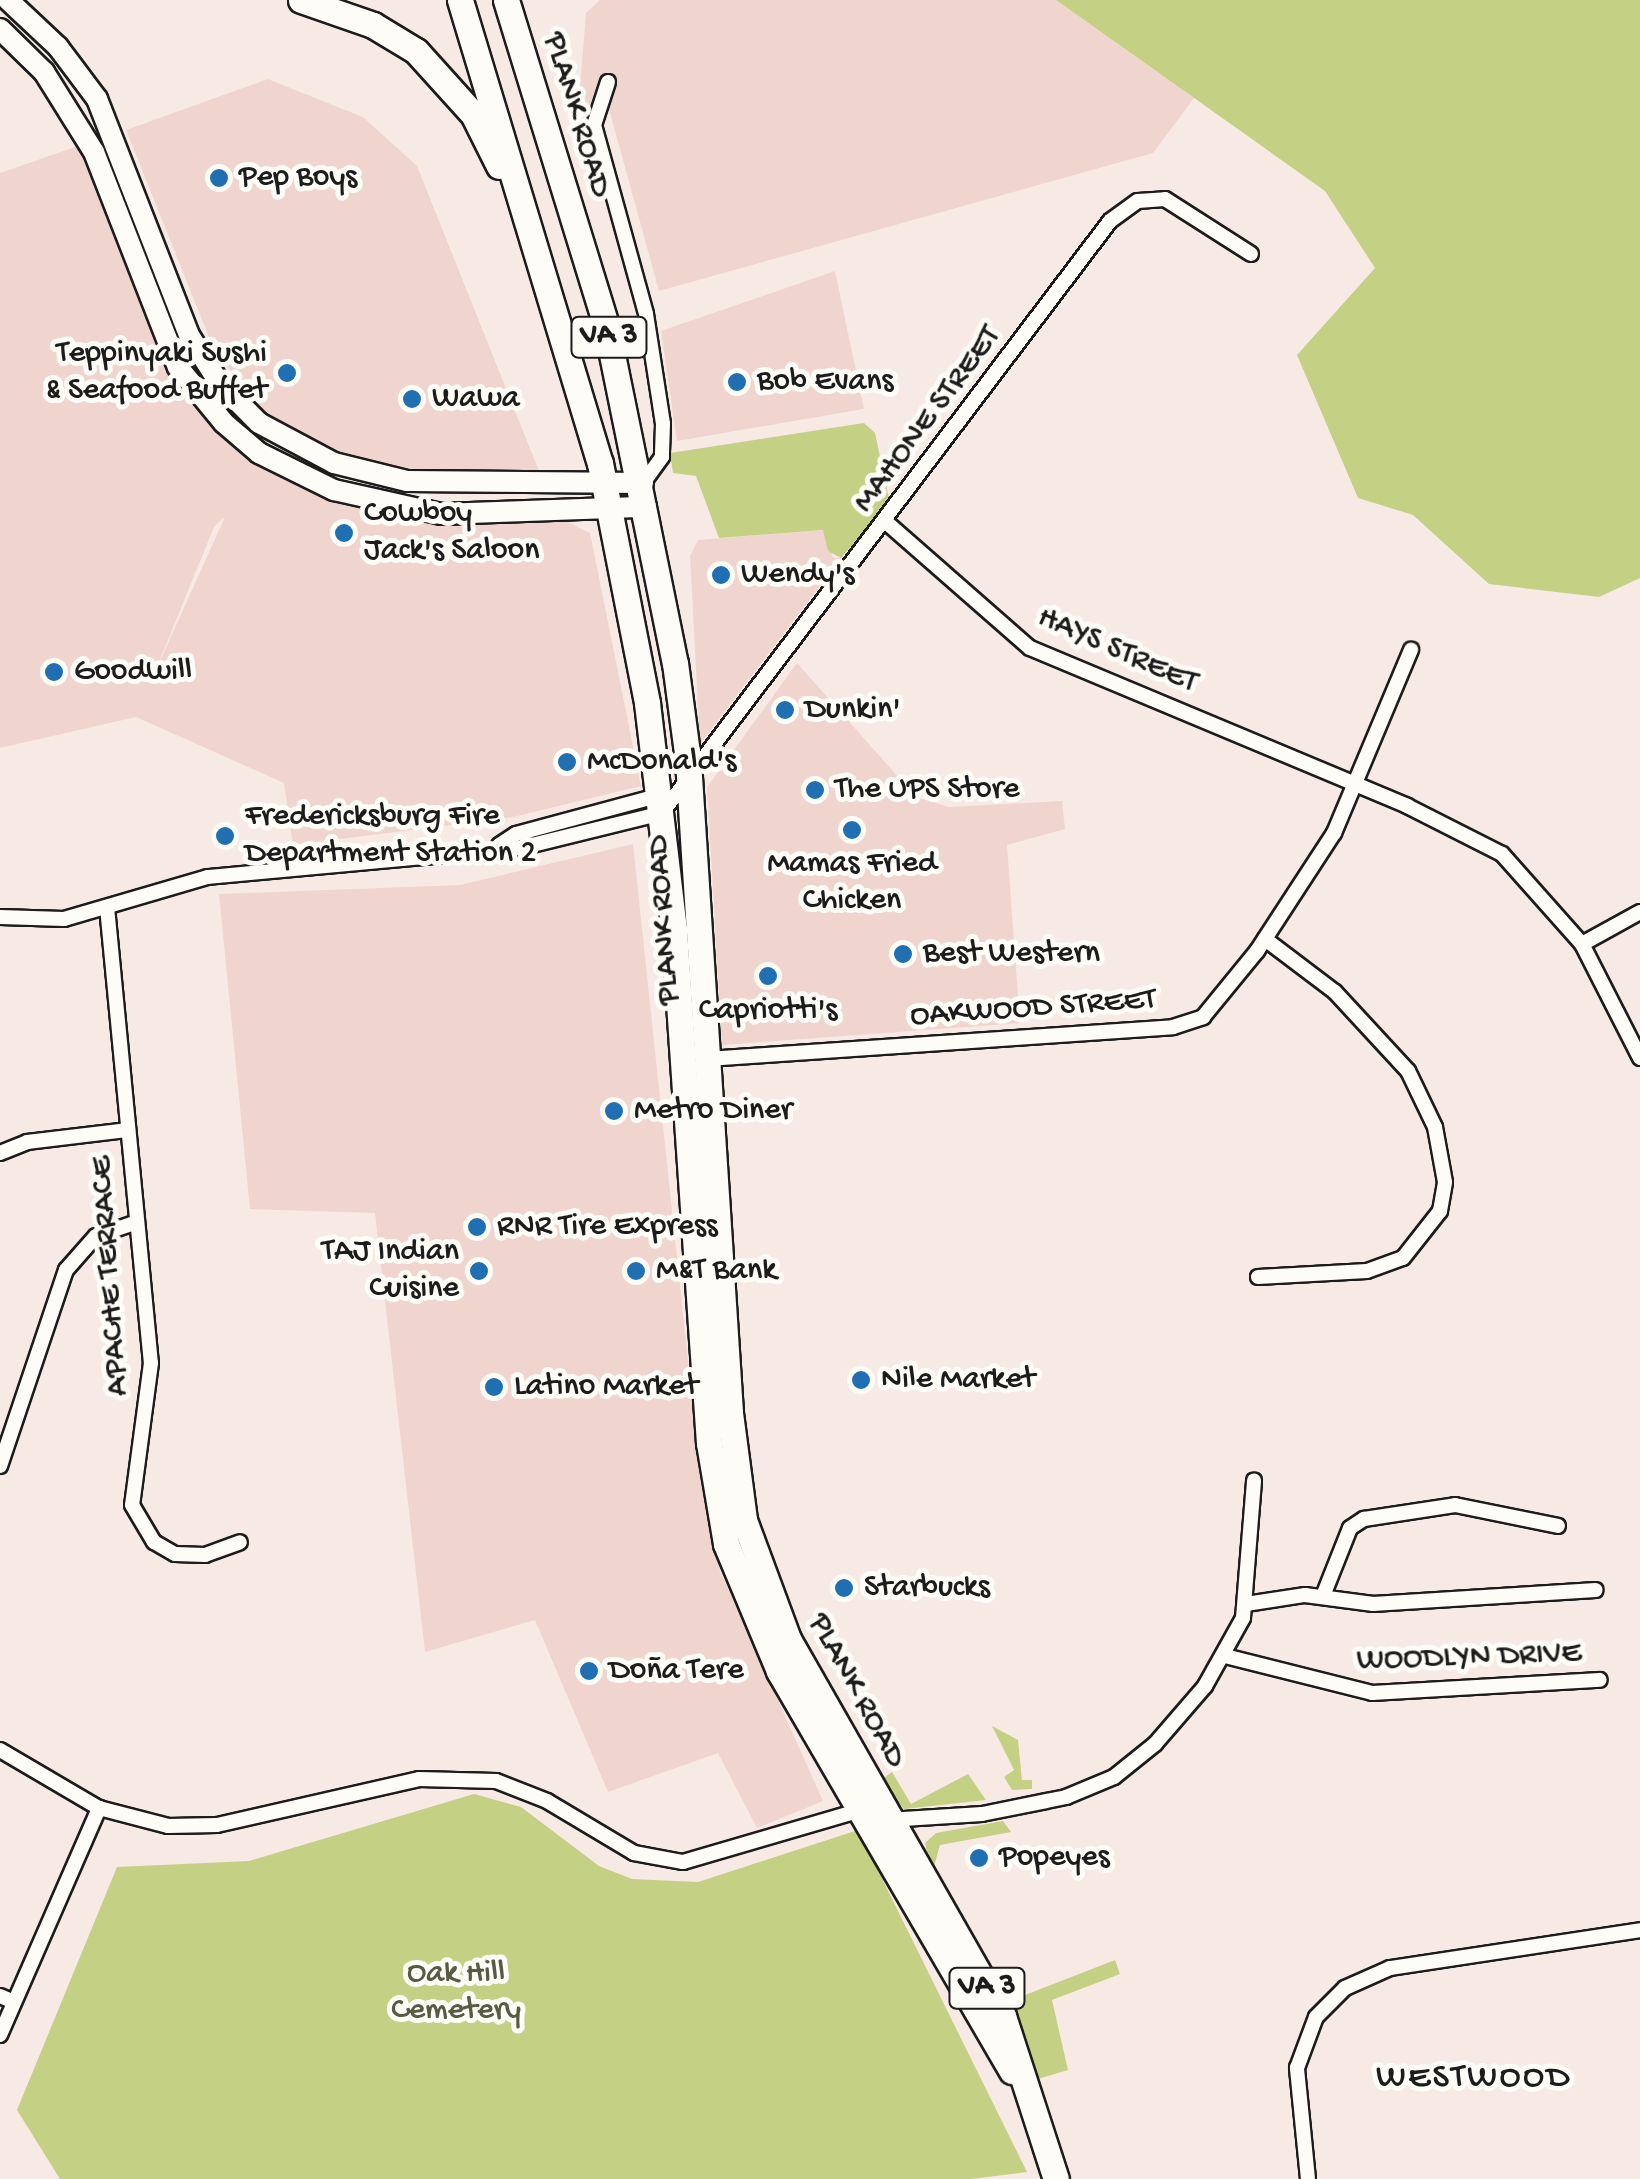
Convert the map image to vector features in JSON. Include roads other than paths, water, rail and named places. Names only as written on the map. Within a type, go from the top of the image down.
[{"type":"highway","points":[[301,0],[373,26],[435,68],[473,114],[535,231]]},
{"type":"highway","name":"PLANK ROAD","points":[[460,0],[535,231],[605,483],[661,804],[711,1456],[726,1544],[767,1648],[857,1806]]},
{"type":"highway","name":"PLANK ROAD","points":[[506,0],[594,282],[644,496],[689,782],[734,1458],[749,1536],[788,1639],[892,1821]]},
{"type":"highway","points":[[687,1116],[700,1141],[712,1147]]},
{"type":"highway","points":[[692,1186],[704,1191],[718,1228]]},
{"type":"highway","name":"VA 3","points":[[857,1806],[1027,2094]]},
{"type":"highway","name":"VA 3","points":[[892,1821],[1002,2016],[1056,2179]]},
{"type":"street","points":[[8,0],[58,47],[97,99],[117,137],[190,337],[220,384],[259,423],[309,453],[381,477],[449,485],[605,483],[644,496]]},
{"type":"street","points":[[0,29],[70,109],[105,177],[178,367],[244,442],[309,480],[419,511],[609,509],[644,496],[662,457],[662,424],[646,314],[594,125],[608,82]]},
{"type":"street","name":"MAHONE STREET","points":[[661,804],[689,782],[1122,209],[1165,199],[1251,254]]},
{"type":"street","name":"HAYS STREET","points":[[886,522],[1030,648],[1355,785],[1502,854],[1582,944],[1640,1058]]},
{"type":"street","name":"OAKWOOD STREET","points":[[707,1059],[1173,1028],[1216,1007],[1334,834],[1411,650]]},
{"type":"street","points":[[0,917],[64,920],[197,879],[498,845],[520,848],[661,804]]},
{"type":"street","name":"APACHE TERRACE","points":[[107,907],[150,1384],[132,1505],[154,1542],[174,1554],[205,1554],[240,1542]]},
{"type":"street","points":[[1582,944],[1640,912]]},
{"type":"street","points":[[1258,1277],[1303,1278],[1385,1266],[1418,1246],[1444,1196],[1434,1127],[1408,1071],[1335,992],[1265,939]]},
{"type":"street","points":[[0,1153],[27,1142],[128,1130]]},
{"type":"street","points":[[0,1466],[74,1256],[96,1236],[138,1222]]},
{"type":"street","points":[[0,1750],[99,1808],[168,1826],[217,1826],[419,1778],[471,1777],[522,1789],[634,1852],[683,1862],[720,1857],[857,1806],[892,1821],[1010,1808],[1066,1797],[1114,1777],[1180,1716],[1225,1656],[1246,1604],[1246,1519],[1254,1480]]},
{"type":"street","points":[[1322,1596],[1350,1528],[1364,1519],[1455,1505],[1558,1526]]},
{"type":"street","name":"WOODLYN DRIVE","points":[[1246,1604],[1322,1596],[1373,1604],[1596,1590]]},
{"type":"street","name":"WOODLYN DRIVE","points":[[1225,1656],[1372,1693],[1600,1680]]},
{"type":"street","points":[[0,2035],[7,1999],[99,1808]]},
{"type":"street","points":[[1308,2179],[1296,2094],[1301,2047],[1316,2018],[1345,1988],[1390,1968],[1640,1930]]},
{"type":"place","name":"Pep Boys","points":[[219,178]]},
{"type":"place","name":"Teppinyaki Sushi & Seafood Buffet","points":[[287,373]]},
{"type":"place","name":"Bob Evans","points":[[737,382]]},
{"type":"place","name":"Wawa","points":[[412,399]]},
{"type":"place","name":"Cowboy Jack's Saloon","points":[[344,533]]},
{"type":"place","name":"Wendy's","points":[[721,575]]},
{"type":"place","name":"Goodwill","points":[[54,672]]},
{"type":"place","name":"Dunkin'","points":[[785,710]]},
{"type":"place","name":"McDonald's","points":[[567,762]]},
{"type":"place","name":"The UPS Store","points":[[815,790]]},
{"type":"place","name":"Mamas Fried Chicken","points":[[852,830]]},
{"type":"place","name":"Fredericksburg Fire Department Station 2","points":[[225,836]]},
{"type":"place","name":"Best Western","points":[[903,954]]},
{"type":"place","name":"Capriotti's","points":[[768,976]]},
{"type":"place","name":"Metro Diner","points":[[614,1111]]},
{"type":"place","name":"RNR Tire Express","points":[[477,1227]]},
{"type":"place","name":"TAJ Indian Cuisine","points":[[479,1271]]},
{"type":"place","name":"M&T Bank","points":[[636,1271]]},
{"type":"place","name":"Nile Market","points":[[861,1380]]},
{"type":"place","name":"Latino Market","points":[[494,1387]]},
{"type":"place","name":"Starbucks","points":[[844,1588]]},
{"type":"place","name":"Doña Tere","points":[[589,1671]]},
{"type":"place","name":"Popeyes","points":[[979,1858]]},
{"type":"district","name":"WESTWOOD","points":[[1474,2079]]},
{"type":"park label","name":"Oak Hill Cemetery","points":[[456,1994]]}]
